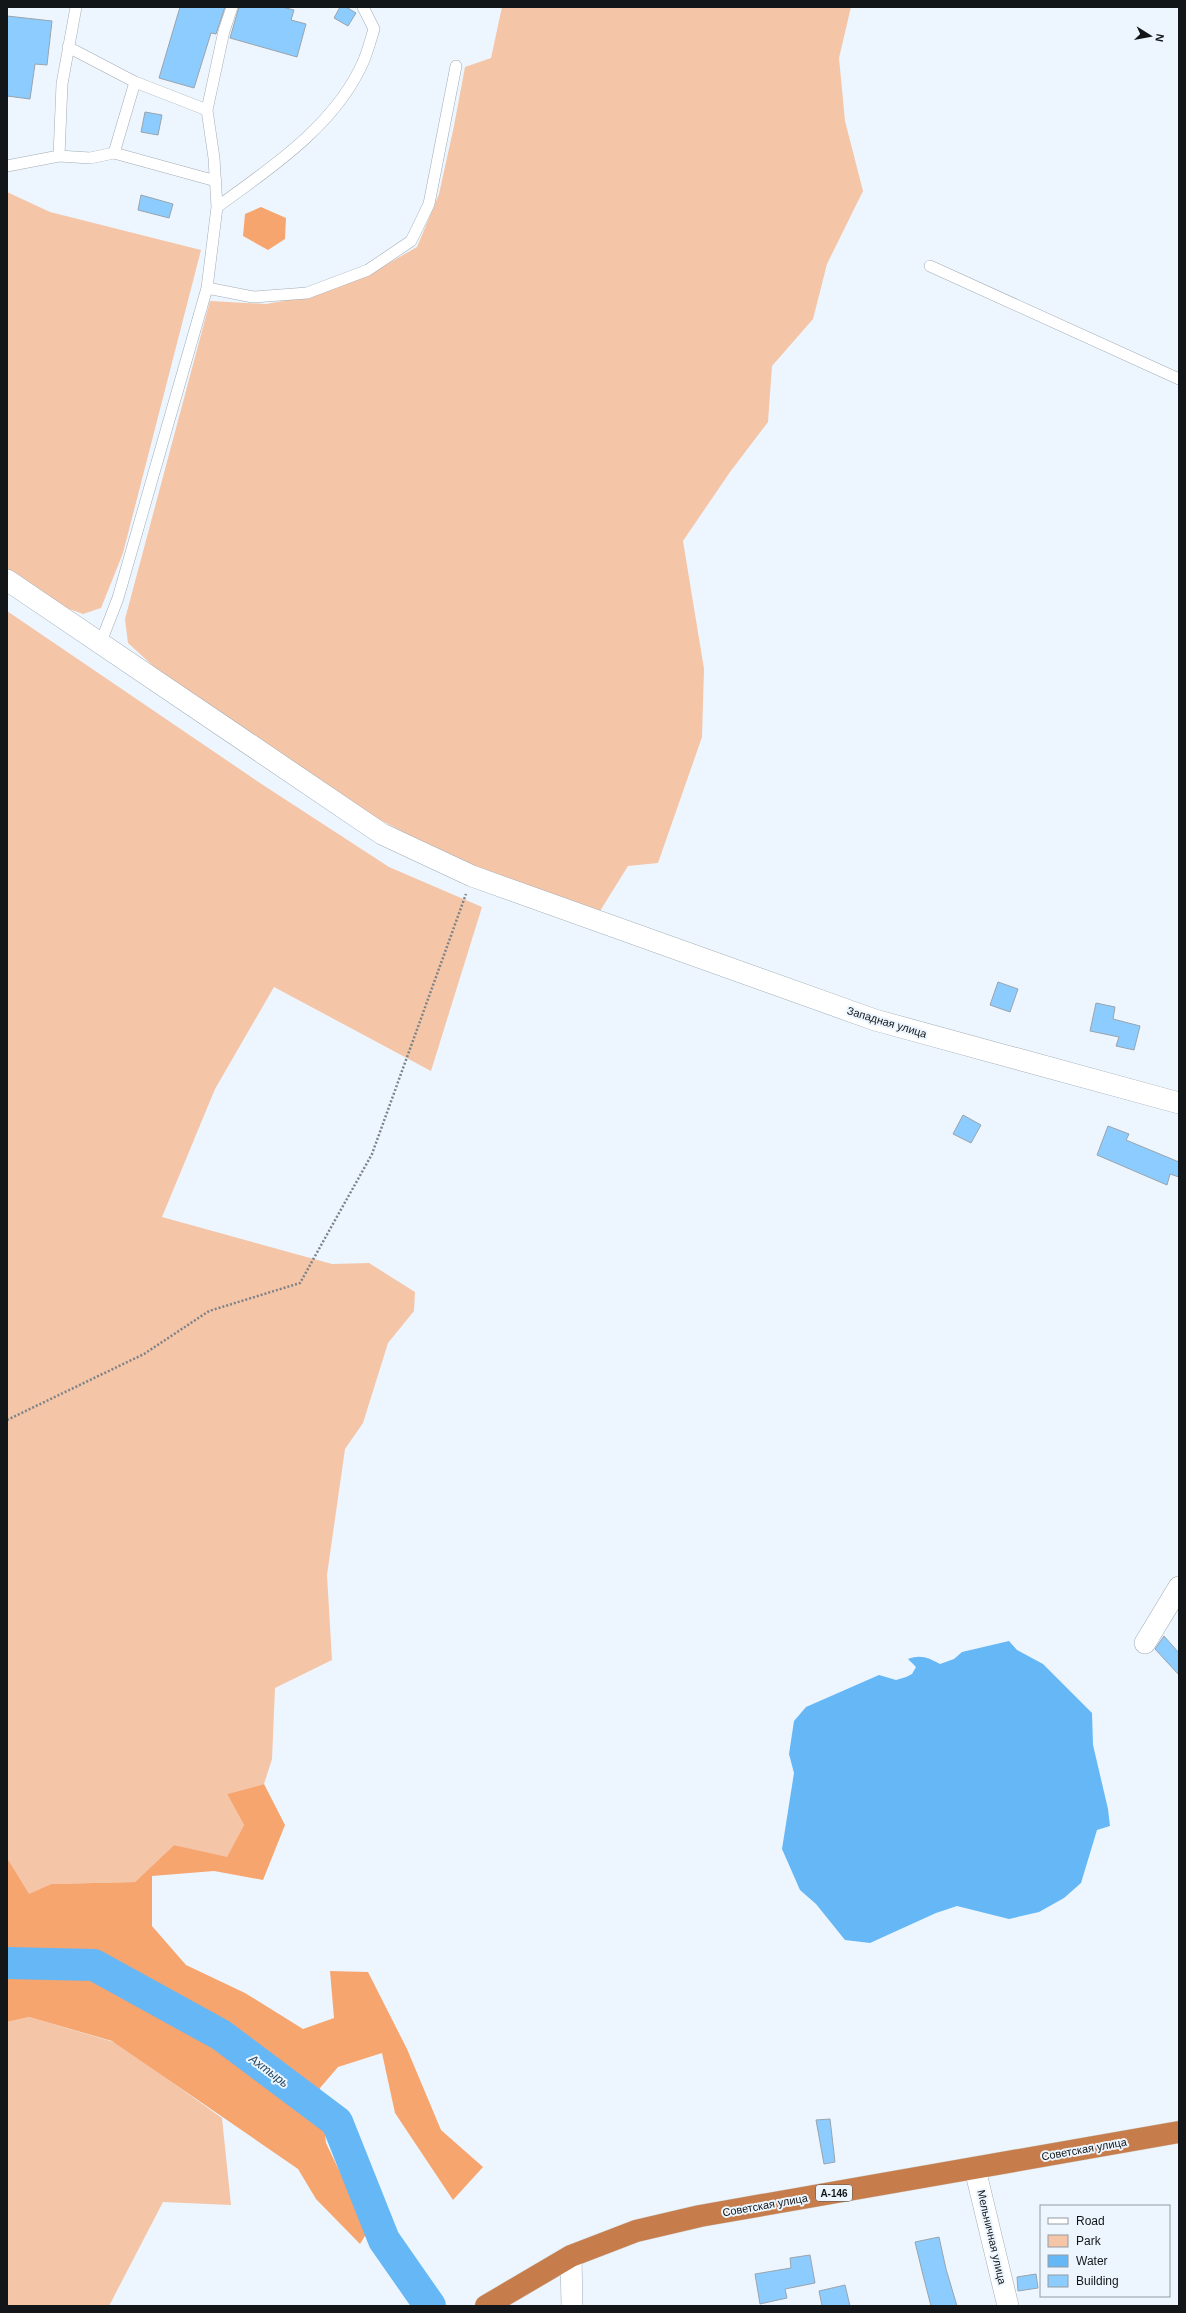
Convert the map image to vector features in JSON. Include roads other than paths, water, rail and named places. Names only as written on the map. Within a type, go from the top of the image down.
[{"type":"highway","name":"Советская улица","points":[[495,2300],[571,2256],[636,2231],[700,2216],[1179,2132]]},
{"type":"street","name":"Западная улица","points":[[7,580],[101,642],[382,834],[472,876],[601,924],[875,1020],[1179,1104]]},
{"type":"street","points":[[1145,1643],[1179,1587]]},
{"type":"street","name":"Мельничная улица","points":[[975,2168],[1008,2306]]},
{"type":"street","points":[[571,2256],[572,2306]]},
{"type":"lane","points":[[59,156],[62,84],[76,7]]},
{"type":"lane","points":[[101,642],[118,598],[207,288],[217,207],[214,158],[207,110],[224,32],[232,7]]},
{"type":"lane","points":[[217,207],[280,161],[314,130],[339,101],[364,61],[374,29],[363,7]]},
{"type":"lane","points":[[68,47],[135,82],[207,110]]},
{"type":"lane","points":[[207,288],[253,297],[307,293],[368,270],[411,241],[429,204],[456,66]]},
{"type":"lane","points":[[114,153],[135,82]]},
{"type":"lane","points":[[7,166],[59,156],[90,158],[114,153],[216,181]]},
{"type":"lane","points":[[930,266],[1179,379]]},
{"type":"water","points":[[1009,1641],[1017,1650],[1043,1664],[1092,1713],[1093,1745],[1108,1809],[1110,1826],[1097,1830],[1081,1883],[1064,1898],[1039,1912],[1009,1919],[957,1906],[936,1913],[870,1943],[845,1940],[816,1904],[800,1890],[782,1849],[794,1773],[789,1754],[794,1721],[806,1707],[879,1675],[896,1680],[912,1674],[916,1667],[908,1659],[925,1657],[940,1664],[954,1659],[962,1652]]},
{"type":"waterway","name":"Ахтырь","points":[[7,1963],[94,1965],[221,2035],[337,2122],[384,2240],[430,2306]]}]
